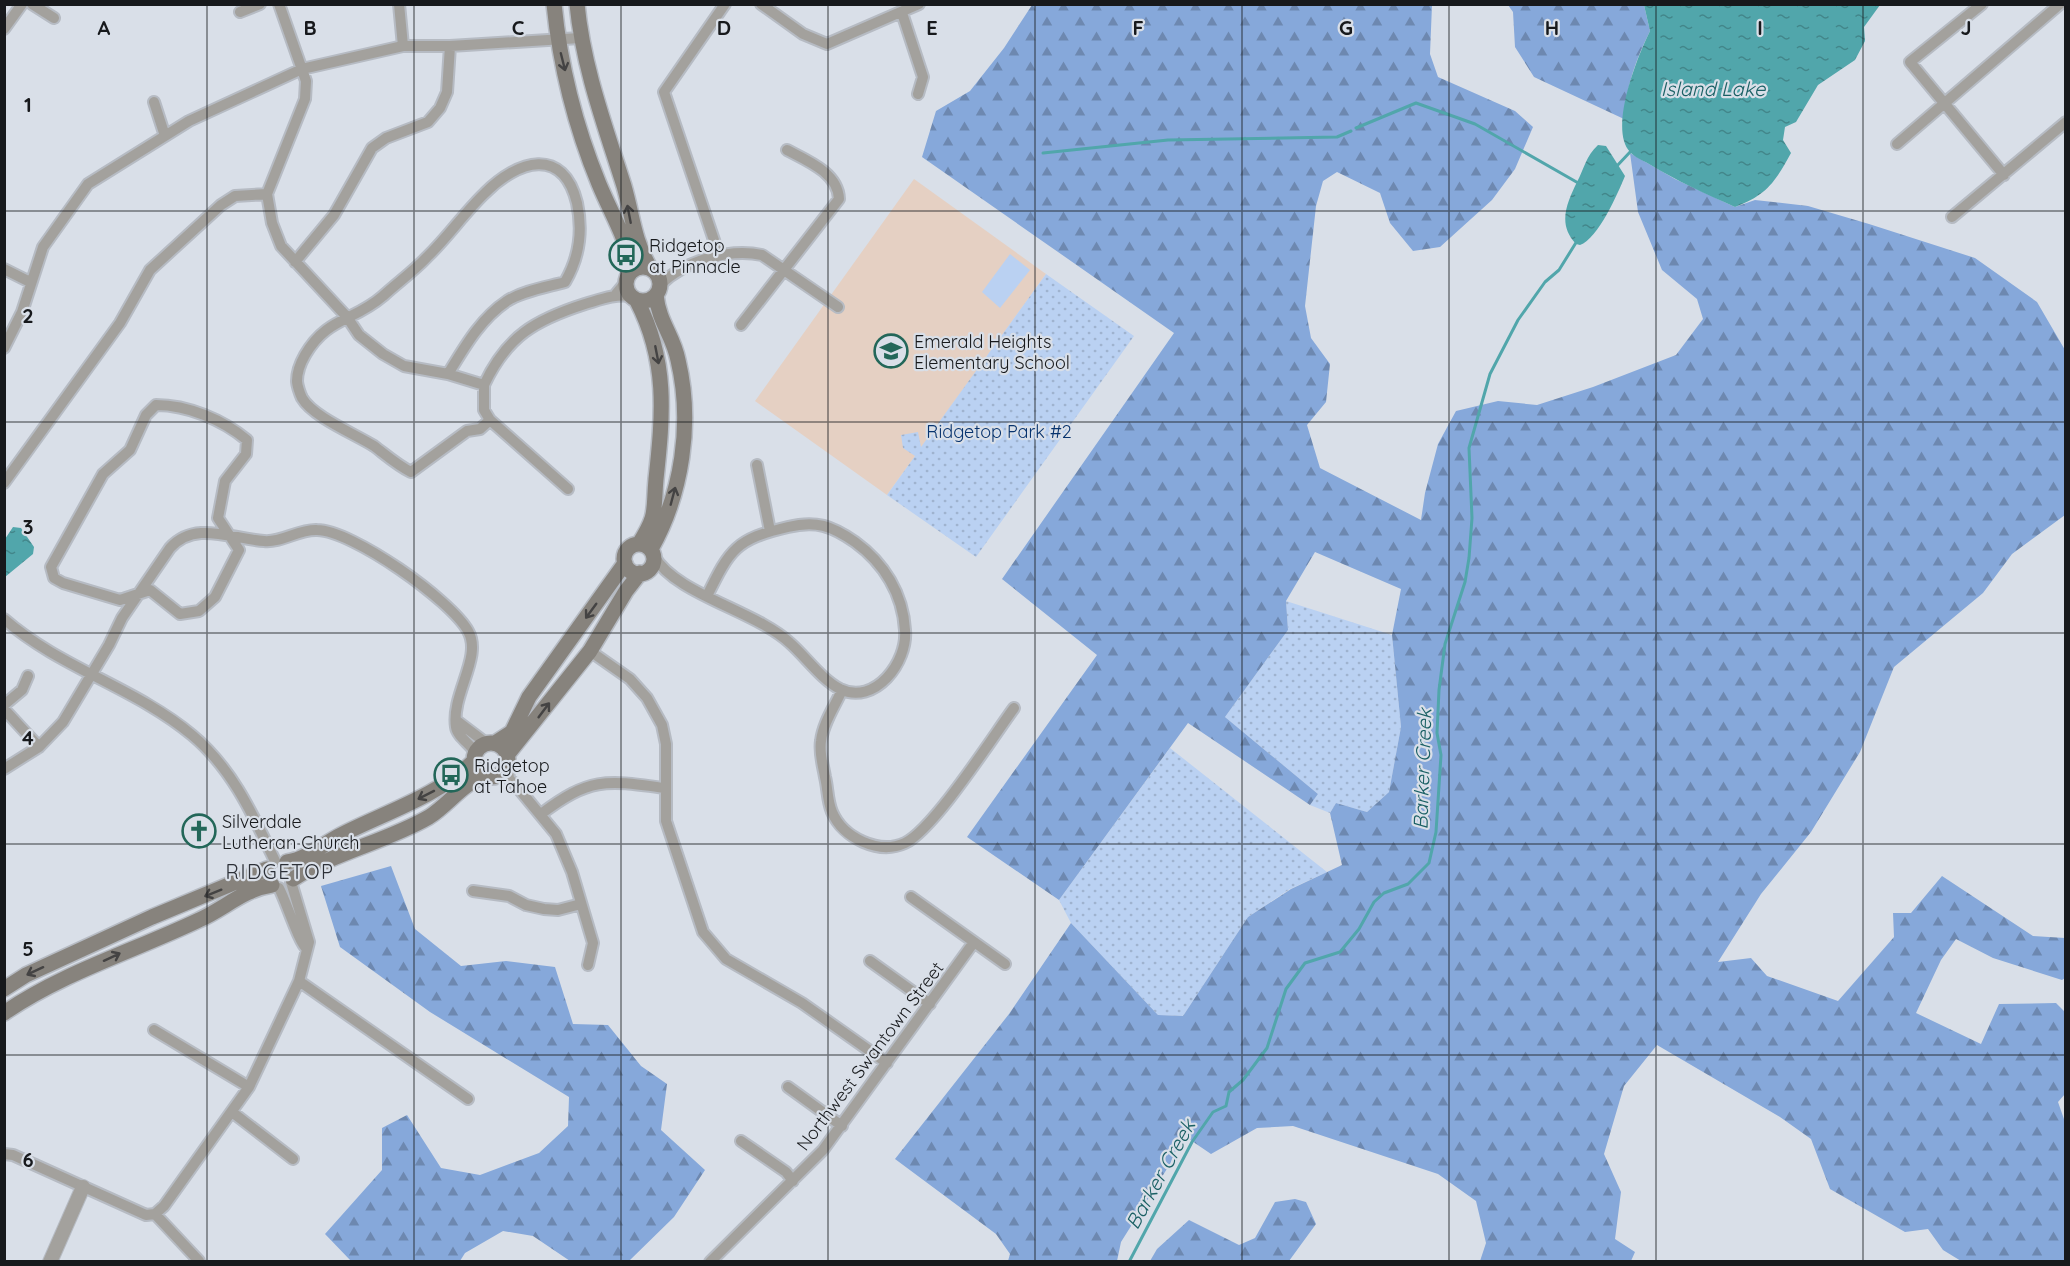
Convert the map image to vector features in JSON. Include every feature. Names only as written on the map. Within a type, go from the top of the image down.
[{"type":"main road","points":[[554,4],[557,38],[579,127],[598,184],[627,246],[628,289],[652,334],[663,402],[649,560]]},
{"type":"main road","points":[[4,1013],[48,987],[200,920],[252,889],[284,884],[309,869],[360,850],[426,818],[447,806],[476,779],[502,770],[590,651],[626,591],[649,560],[675,490],[680,464],[684,392],[678,358],[658,314],[658,279],[633,232],[625,189],[580,38],[577,4]]},
{"type":"main road","points":[[628,289],[648,301],[658,279]]},
{"type":"main road","points":[[628,289],[658,279]]},
{"type":"main road","points":[[4,988],[26,975],[152,917],[276,864],[300,859],[340,836],[448,784],[483,750],[512,732],[529,697],[625,563],[628,549],[649,560]]},
{"type":"main road","points":[[625,563],[631,571],[649,560]]},
{"type":"main road","points":[[483,750],[502,770]]},
{"type":"main road","points":[[483,750],[477,770],[502,770]]},
{"type":"main road","points":[[276,864],[267,880],[284,884]]},
{"type":"main road","points":[[276,864],[293,870],[284,884]]},
{"type":"street","points":[[4,29],[22,4]]},
{"type":"street","points":[[32,4],[54,18]]},
{"type":"street","points":[[240,12],[260,4]]},
{"type":"street","points":[[279,4],[306,81],[305,99],[267,194],[272,223],[281,246],[347,317],[359,335],[404,366],[448,374],[484,385]]},
{"type":"street","points":[[399,4],[403,46]]},
{"type":"street","points":[[719,255],[664,92],[725,4]]},
{"type":"street","points":[[761,4],[803,34],[827,44],[902,13],[918,4]]},
{"type":"street","points":[[1982,4],[1910,62],[2004,175]]},
{"type":"street","points":[[1897,144],[1944,101],[2060,4]]},
{"type":"street","points":[[902,13],[923,77],[918,94]]},
{"type":"street","points":[[4,348],[22,312],[43,246],[88,184],[189,121],[302,69],[403,46],[450,46],[580,38]]},
{"type":"street","points":[[295,262],[334,215],[372,148],[386,138],[428,122],[440,108],[447,92],[450,46]]},
{"type":"street","points":[[154,102],[165,136]]},
{"type":"street","points":[[1952,217],[2066,122]]},
{"type":"street","points":[[741,325],[839,199],[838,187],[833,180],[810,162],[787,150]]},
{"type":"street","points":[[448,374],[471,337],[487,318],[508,300],[565,282],[573,268],[581,239],[577,204],[567,177],[558,168],[543,163],[519,169],[500,180],[485,192],[426,258],[367,308],[329,326],[315,337],[300,363],[297,381],[302,399],[316,411],[411,472],[467,431],[480,429],[490,420]]},
{"type":"street","points":[[4,483],[120,323],[150,270],[221,205],[235,196],[267,194]]},
{"type":"street","points":[[658,279],[719,255],[749,252],[762,255],[786,270],[838,308]]},
{"type":"street","points":[[4,269],[30,282]]},
{"type":"street","points":[[568,489],[490,420],[484,410],[484,385],[506,348],[534,324],[550,316],[628,289]]},
{"type":"street","points":[[156,405],[170,405],[193,411],[232,427],[247,440],[246,454],[225,481],[218,518],[231,536],[239,550],[232,568],[215,597],[199,611],[180,614],[150,590],[120,600],[63,583],[54,578],[51,567],[104,474],[130,450],[146,415],[156,405]]},
{"type":"street","points":[[757,465],[770,531]]},
{"type":"street","points":[[649,560],[707,596],[786,639],[831,683],[842,690],[868,691],[885,680],[904,646],[905,630],[895,590],[879,563],[835,528],[816,523],[770,531],[736,546],[707,596]]},
{"type":"street","points":[[4,769],[39,747],[63,722],[138,594],[179,538],[206,532],[266,542],[315,529],[336,532],[367,547],[450,609],[469,632],[474,651],[454,708],[456,728],[483,750]]},
{"type":"street","points":[[4,619],[51,651],[142,702],[192,735],[236,785],[276,864]]},
{"type":"street","points":[[590,651],[630,679],[654,710],[666,744],[664,788],[666,821],[698,923],[713,946],[726,959],[802,1003],[887,1063]]},
{"type":"street","points":[[28,676],[22,690],[4,707],[39,747]]},
{"type":"street","points":[[842,690],[821,740],[827,798],[836,820],[842,827],[863,842],[885,847],[903,844],[927,826],[1014,708]]},
{"type":"street","points":[[502,770],[542,814],[556,834],[593,943],[588,965]]},
{"type":"street","points":[[542,814],[567,795],[591,784],[624,782],[664,788]]},
{"type":"street","points":[[4,1155],[13,1155],[146,1215],[155,1214],[164,1206],[249,1087],[299,981],[307,949],[301,944],[284,884]]},
{"type":"street","points":[[472,891],[509,896],[526,905],[544,909],[558,910],[581,904]]},
{"type":"street","points":[[911,897],[1005,964]]},
{"type":"street","name":"Northwest Swantown Street","points":[[710,1262],[816,1159],[974,942]]},
{"type":"street","points":[[870,961],[930,1004]]},
{"type":"street","points":[[299,981],[468,1099]]},
{"type":"street","points":[[154,1030],[249,1087]]},
{"type":"street","points":[[788,1087],[842,1126]]},
{"type":"street","points":[[232,1112],[293,1159]]},
{"type":"street","points":[[741,1141],[786,1172],[793,1181]]},
{"type":"street","points":[[50,1262],[83,1187]]},
{"type":"street","points":[[155,1214],[200,1261]]},
{"type":"shaded area","name":"Emerald Heights Elementary School","points":[[914,179],[1046,274],[887,495],[755,401]]},
{"type":"green space","points":[[1032,5],[1432,5],[1430,54],[1438,77],[1515,111],[1533,127],[1515,169],[1492,200],[1440,247],[1413,251],[1390,223],[1380,193],[1337,172],[1323,181],[1316,206],[1305,306],[1311,338],[1330,364],[1326,402],[1307,425],[1320,468],[1421,520],[1425,493],[1438,444],[1456,411],[1498,401],[1537,405],[1593,387],[1676,355],[1703,319],[1697,299],[1662,270],[1638,212],[1630,153],[1675,179],[1735,207],[1755,200],[1808,206],[1975,258],[2037,302],[2065,350],[2065,515],[2012,554],[1983,593],[1894,667],[1860,752],[1811,832],[1761,894],[1718,962],[1751,958],[1767,976],[1838,1001],[1894,937],[1893,913],[1911,913],[1942,876],[2033,936],[2065,938],[2065,978],[2062,980],[1993,958],[1956,939],[1941,960],[1916,1013],[1981,1044],[1999,1004],[2056,1003],[2065,1012],[2065,1094],[2058,1102],[2065,1122],[2065,1261],[1961,1261],[1943,1250],[1928,1229],[1905,1232],[1830,1189],[1811,1139],[1780,1117],[1657,1045],[1624,1086],[1604,1154],[1621,1192],[1615,1239],[1635,1252],[1631,1261],[1480,1261],[1486,1243],[1476,1201],[1438,1174],[1293,1126],[1257,1128],[1211,1154],[1183,1135],[1170,1164],[1121,1242],[1117,1261],[1008,1261],[1010,1254],[996,1234],[895,1159],[1009,1014],[1071,923],[1158,1015],[1183,1016],[1248,917],[1291,889],[1342,865],[1330,813],[1336,803],[1367,812],[1389,792],[1401,727],[1392,635],[1401,589],[1315,552],[1286,601],[1288,630],[1225,717],[1318,794],[1310,805],[1188,723],[1059,900],[967,837],[1097,655],[1002,579],[1174,333],[922,157],[936,111],[970,91],[1004,48]]},
{"type":"green space","points":[[1508,5],[1644,5],[1650,31],[1632,73],[1624,119],[1534,77],[1515,47],[1513,12]]},
{"type":"green space","points":[[1010,254],[1030,270],[1000,308],[982,292]]},
{"type":"green space","name":"Ridgetop Park #2","points":[[1046,274],[1134,336],[976,557],[887,495],[915,456],[903,448],[901,435],[918,432],[921,447]]},
{"type":"green space","points":[[1286,601],[1392,635],[1401,727],[1389,792],[1367,812],[1336,803],[1330,813],[1310,805],[1318,794],[1225,717],[1288,630]]},
{"type":"green space","points":[[1170,748],[1327,872],[1290,889],[1248,917],[1183,1016],[1158,1015],[1071,923],[1059,900]]},
{"type":"green space","points":[[391,866],[415,929],[461,966],[506,961],[555,967],[573,1024],[608,1025],[641,1066],[667,1084],[661,1130],[705,1170],[674,1217],[629,1261],[570,1261],[533,1236],[503,1231],[465,1253],[460,1261],[351,1261],[325,1234],[382,1170],[382,1128],[407,1115],[441,1168],[480,1175],[539,1153],[568,1126],[569,1097],[430,1012],[340,947],[321,886]]},
{"type":"green space","points":[[1295,1199],[1306,1202],[1316,1224],[1289,1261],[1150,1261],[1157,1249],[1189,1220],[1239,1245],[1255,1238],[1275,1202]]},
{"type":"water","name":"Island Lake","points":[[1644,4],[1880,5],[1864,27],[1865,41],[1855,60],[1818,85],[1796,122],[1785,127],[1783,140],[1791,153],[1775,180],[1755,198],[1735,207],[1681,182],[1636,157],[1624,141],[1623,110],[1627,92],[1650,31]]},
{"type":"water","points":[[1598,145],[1606,146],[1625,176],[1600,225],[1587,241],[1580,245],[1576,244],[1567,229],[1565,221],[1567,206],[1586,163]]},
{"type":"water","points":[[13,527],[21,528],[34,547],[33,554],[5,577],[5,539]]},
{"type":"waterway","points":[[1356,128],[1416,103],[1475,124],[1580,184]]},
{"type":"waterway","points":[[1043,153],[1168,140],[1337,137],[1351,131]]},
{"type":"waterway","points":[[1615,168],[1631,151]]},
{"type":"waterway","name":"Barker Creek","points":[[1129,1262],[1192,1142],[1213,1112],[1226,1106],[1229,1092],[1243,1080],[1267,1048],[1286,989],[1305,963],[1340,952],[1359,929],[1374,902],[1384,893],[1408,884],[1429,863],[1436,832],[1441,755],[1437,733],[1439,690],[1445,644],[1465,582],[1469,558],[1472,518],[1469,448],[1490,374],[1518,320],[1545,282],[1559,270],[1577,241]]},
{"type":"place","name":"Ridgetop at Pinnacle","points":[[626,255]]},
{"type":"place","name":"Emerald Heights Elementary School","points":[[891,351]]},
{"type":"place","name":"Ridgetop at Tahoe","points":[[451,775]]},
{"type":"place","name":"Silverdale Lutheran Church","points":[[199,831]]},
{"type":"district","name":"RIDGETOP","points":[[280,871]]}]
